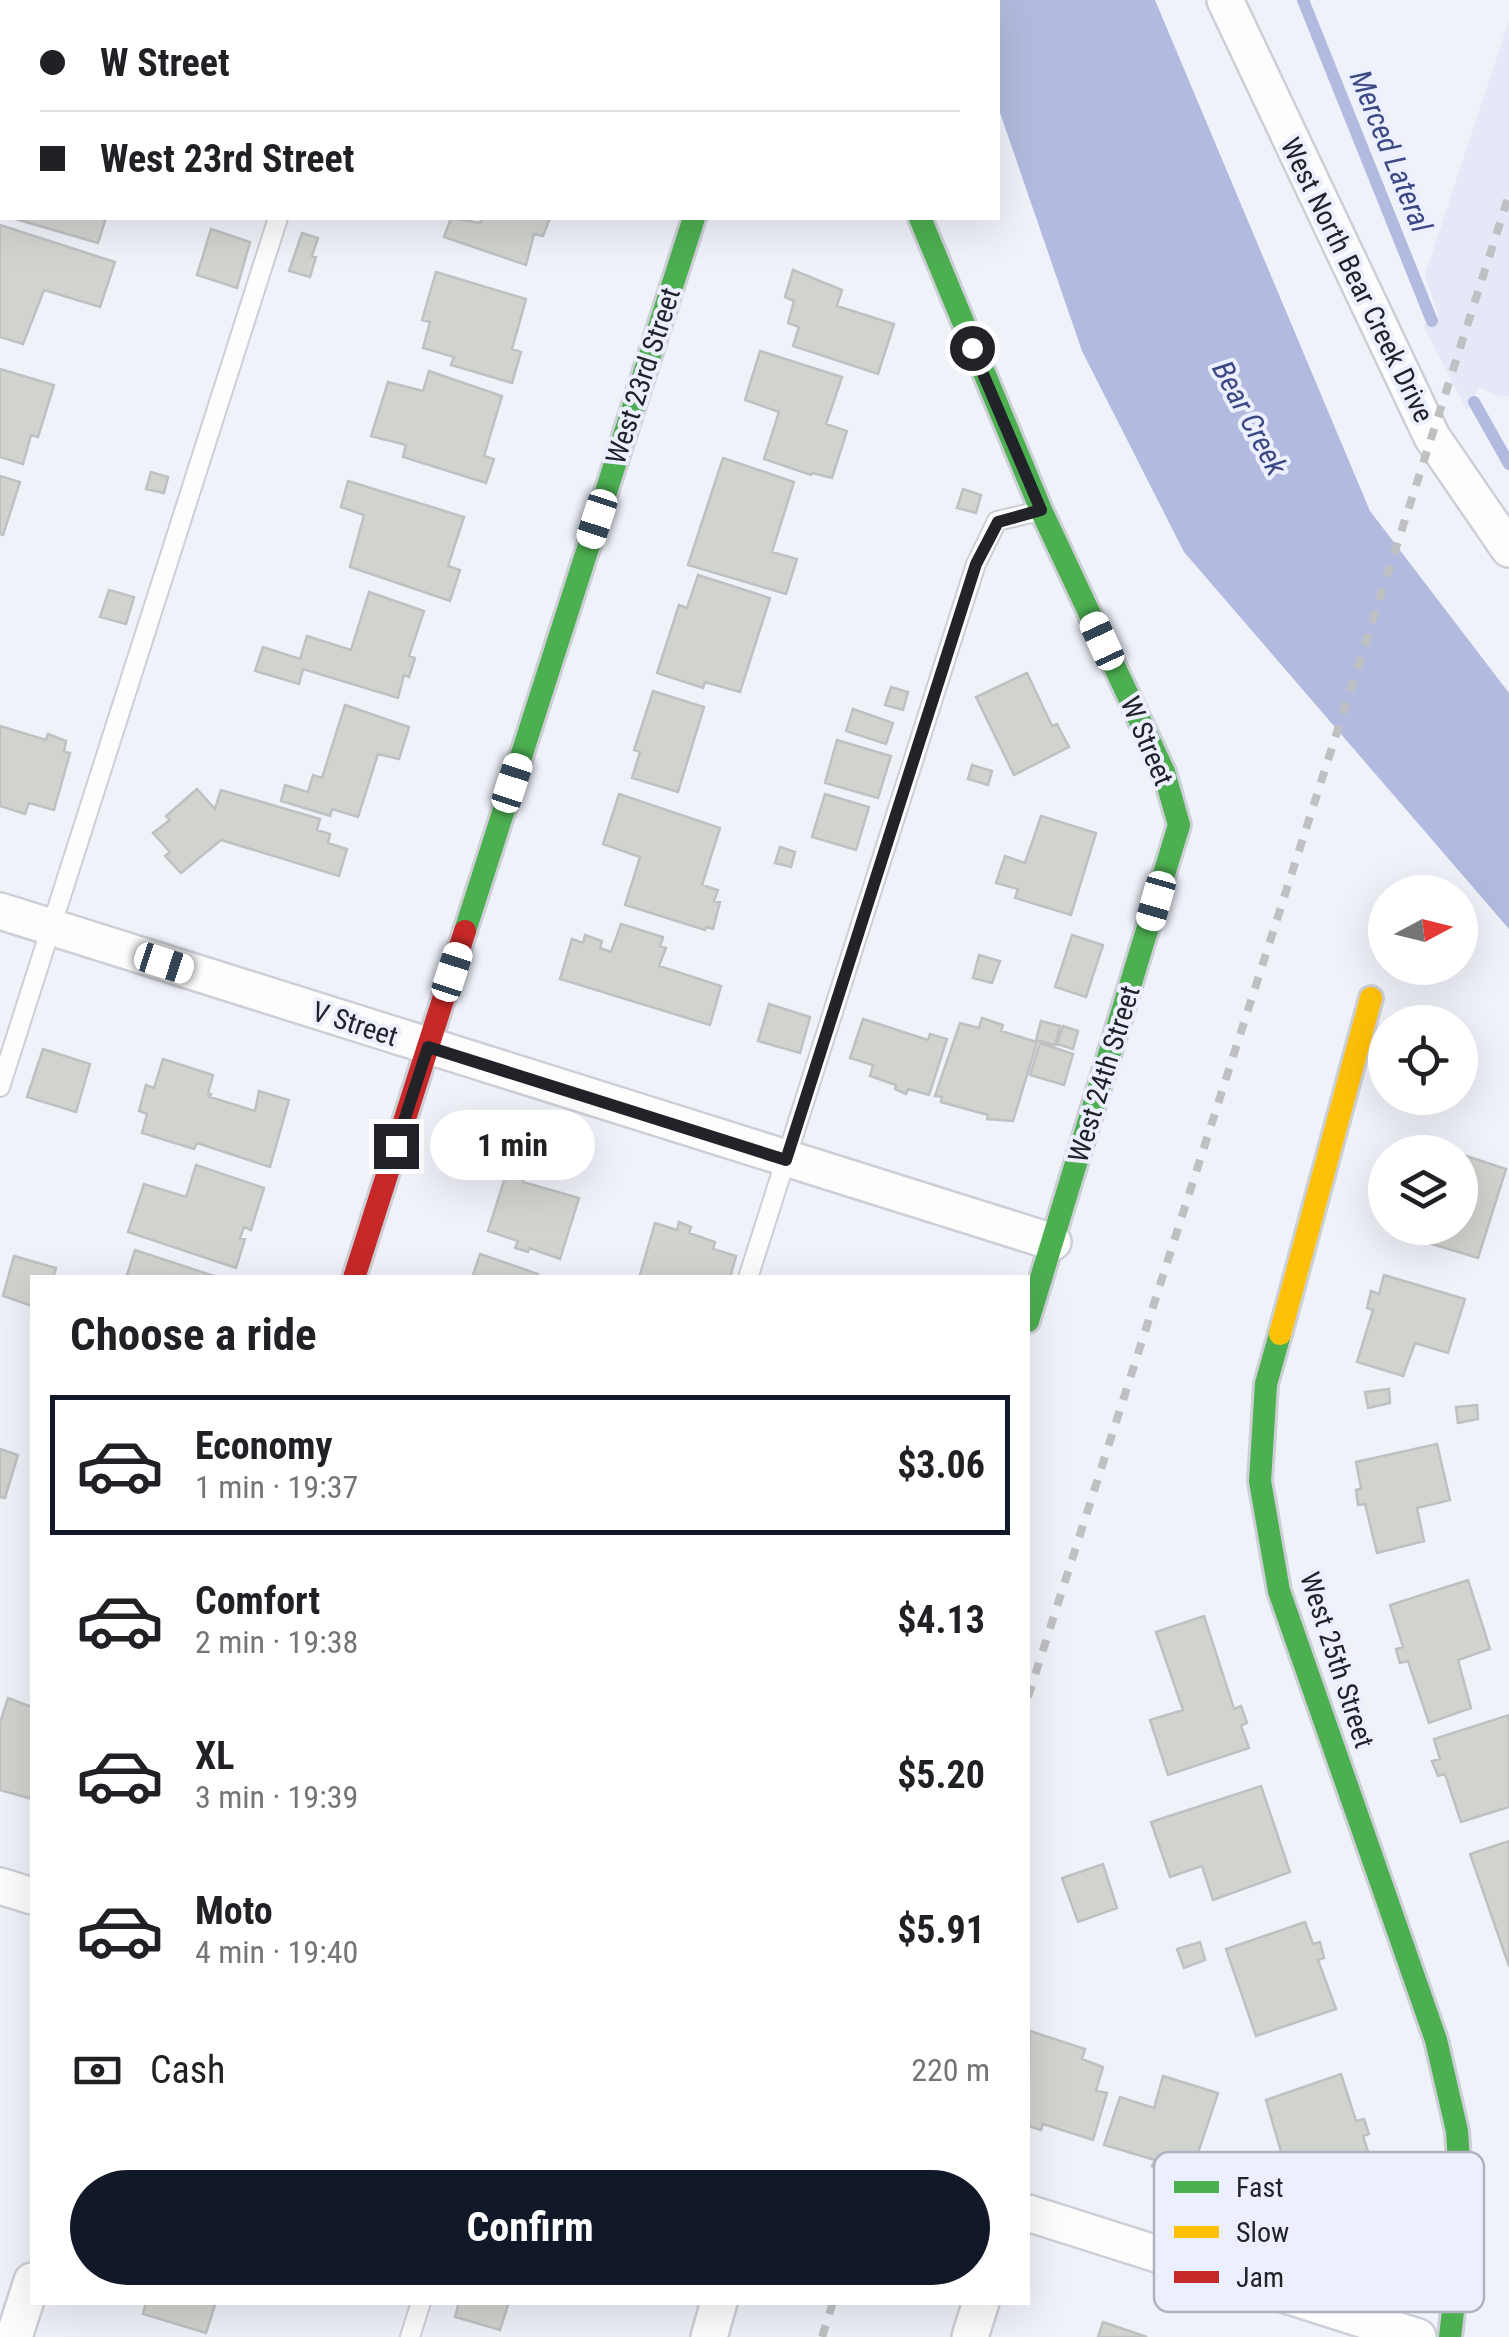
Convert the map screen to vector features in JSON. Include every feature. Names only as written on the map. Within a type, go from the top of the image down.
[{"type":"street","name":"West North Bear Creek Drive","points":[[1225,0],[1432,438],[1509,549]]},
{"type":"street","name":"West 23rd Street","points":[[355,1275],[693,220]]},
{"type":"street","name":"W Street","points":[[921,220],[1041,510],[1164,772],[1179,825]]},
{"type":"street","name":"West 24th Street","points":[[1030,1315],[1179,825]]},
{"type":"street","name":"V Street","points":[[0,911],[1053,1242]]},
{"type":"street","name":"West 25th Street","points":[[1371,998],[1266,1384],[1260,1481],[1279,1591],[1436,2040],[1458,2152]]},
{"type":"street","points":[[0,1886],[30,1895]]},
{"type":"street","points":[[1030,2213],[1154,2252]]},
{"type":"street","points":[[14,2337],[30,2287]]},
{"type":"street","points":[[709,2337],[718,2305]]},
{"type":"street","points":[[970,2337],[980,2305]]},
{"type":"street","points":[[1340,2312],[1418,2337]]},
{"type":"street","name":"West 25th Street","points":[[1450,2337],[1453,2312]]},
{"type":"lane","points":[[0,1087],[277,220]]},
{"type":"lane","points":[[749,1275],[976,564],[998,522],[1041,510]]},
{"type":"lane","points":[[410,2337],[420,2305]]},
{"type":"shaded area","points":[[1509,20],[1509,396],[1499,397],[1479,387],[1467,410],[1423,325],[1439,317],[1425,275]]},
{"type":"water","name":"Bear Creek","points":[[1000,0],[1155,0],[1370,511],[1509,693],[1509,929],[1478,893],[1478,875],[1462,875],[1184,552],[1082,351],[1000,113]]},
{"type":"building","points":[[19,220],[105,220],[98,243]]},
{"type":"building","points":[[450,220],[480,223],[549,220],[543,236],[534,234],[526,265],[444,237]]},
{"type":"building","points":[[0,225],[115,262],[100,307],[44,290],[23,344],[0,337]]},
{"type":"building","points":[[211,229],[250,242],[237,288],[197,275]]},
{"type":"building","points":[[302,233],[318,238],[310,277],[289,271]]},
{"type":"building","points":[[793,270],[842,290],[837,306],[894,324],[878,374],[793,346],[799,327],[788,323],[794,301],[785,297]]},
{"type":"building","points":[[436,272],[526,299],[512,349],[521,352],[512,383],[451,365],[454,357],[423,348],[430,322],[422,320]]},
{"type":"building","points":[[760,351],[842,377],[826,424],[847,431],[832,478],[764,459],[779,412],[745,400]]},
{"type":"building","points":[[0,369],[54,385],[38,437],[31,435],[23,464],[0,457]]},
{"type":"building","points":[[429,371],[502,396],[484,456],[494,459],[486,483],[403,457],[406,445],[371,436],[388,382],[423,391]]},
{"type":"building","points":[[723,458],[794,482],[772,552],[797,559],[786,594],[688,565]]},
{"type":"building","points":[[151,472],[168,477],[164,493],[146,489]]},
{"type":"building","points":[[0,476],[20,482],[3,535],[0,534]]},
{"type":"building","points":[[348,481],[464,517],[448,566],[460,570],[450,601],[350,567],[364,515],[341,507]]},
{"type":"building","points":[[963,489],[981,495],[976,513],[957,508]]},
{"type":"building","points":[[698,575],[770,598],[740,692],[705,682],[703,688],[657,673],[679,605],[687,608]]},
{"type":"building","points":[[109,590],[134,597],[126,624],[100,617]]},
{"type":"building","points":[[369,592],[424,611],[409,656],[415,658],[409,677],[404,675],[398,698],[303,669],[299,684],[255,671],[263,647],[300,659],[307,636],[351,650]]},
{"type":"building","points":[[1027,673],[1052,726],[1057,724],[1069,747],[1014,775],[976,697]]},
{"type":"building","points":[[891,687],[908,692],[903,710],[885,705]]},
{"type":"building","points":[[653,691],[704,707],[678,792],[632,778],[640,752],[634,750]]},
{"type":"building","points":[[345,705],[409,727],[399,759],[378,754],[358,817],[332,809],[330,816],[281,801],[285,785],[308,792],[313,775],[322,778]]},
{"type":"building","points":[[853,709],[893,723],[886,744],[846,731]]},
{"type":"building","points":[[0,726],[46,740],[48,734],[66,741],[64,752],[70,753],[54,810],[29,803],[25,814],[0,806]]},
{"type":"building","points":[[837,740],[891,756],[878,798],[825,783]]},
{"type":"building","points":[[972,765],[992,771],[988,785],[968,779]]},
{"type":"building","points":[[197,789],[215,809],[221,790],[320,819],[317,830],[330,834],[328,843],[347,849],[339,876],[221,840],[181,873],[165,856],[170,852],[153,833]]},
{"type":"building","points":[[619,794],[720,828],[702,885],[718,890],[714,901],[720,902],[713,929],[705,930],[625,905],[640,857],[603,844]]},
{"type":"building","points":[[825,794],[869,807],[856,850],[812,837]]},
{"type":"building","points":[[1041,816],[1096,833],[1071,915],[1015,898],[1018,889],[996,883],[1005,856],[1025,863]]},
{"type":"building","points":[[780,847],[795,852],[791,867],[775,863]]},
{"type":"building","points":[[621,924],[663,937],[660,946],[666,948],[659,966],[721,986],[710,1025],[560,979],[572,939],[583,943],[585,935],[602,941],[600,948],[611,952]]},
{"type":"building","points":[[1072,935],[1103,945],[1086,997],[1055,987]]},
{"type":"building","points":[[979,955],[1000,961],[992,983],[973,978]]},
{"type":"building","points":[[769,1004],[810,1017],[800,1053],[758,1041]]},
{"type":"building","points":[[982,1018],[1003,1025],[1001,1031],[1037,1042],[1013,1121],[987,1119],[988,1115],[941,1102],[942,1097],[935,1096],[960,1023],[979,1028]]},
{"type":"building","points":[[863,1019],[928,1040],[930,1034],[947,1039],[929,1095],[908,1089],[906,1094],[895,1089],[896,1085],[870,1076],[873,1065],[850,1058]]},
{"type":"building","points":[[1041,1021],[1060,1026],[1055,1045],[1036,1040]]},
{"type":"building","points":[[1063,1026],[1078,1031],[1073,1049],[1057,1044]]},
{"type":"building","points":[[1040,1043],[1073,1054],[1064,1085],[1030,1075]]},
{"type":"building","points":[[43,1049],[90,1064],[76,1112],[27,1097]]},
{"type":"building","points":[[163,1059],[213,1075],[210,1097],[255,1111],[259,1091],[289,1100],[270,1167],[197,1143],[194,1149],[142,1133],[147,1114],[139,1111],[146,1085],[154,1088]]},
{"type":"building","points":[[1478,1160],[1506,1169],[1478,1258],[1435,1245],[1478,1245]]},
{"type":"building","points":[[196,1165],[264,1188],[251,1230],[244,1227],[240,1238],[245,1239],[236,1268],[128,1232],[144,1184],[186,1197]]},
{"type":"building","points":[[507,1171],[525,1177],[523,1182],[579,1198],[560,1259],[529,1248],[528,1252],[515,1248],[518,1241],[488,1231]]},
{"type":"building","points":[[679,1222],[691,1227],[689,1233],[715,1242],[713,1249],[736,1256],[731,1275],[640,1275],[655,1223],[677,1230]]},
{"type":"building","points":[[135,1250],[211,1275],[127,1275]]},
{"type":"building","points":[[480,1254],[538,1274],[538,1275],[473,1275]]},
{"type":"building","points":[[14,1256],[56,1268],[54,1275],[30,1275],[30,1305],[3,1296]]},
{"type":"building","points":[[1384,1275],[1465,1299],[1448,1353],[1415,1343],[1403,1376],[1357,1362],[1373,1310],[1367,1308],[1371,1291],[1379,1294]]},
{"type":"building","points":[[1389,1389],[1390,1403],[1368,1408],[1365,1392]]},
{"type":"building","points":[[1477,1405],[1478,1419],[1458,1423],[1456,1407]]},
{"type":"building","points":[[1437,1444],[1450,1500],[1417,1508],[1424,1541],[1377,1553],[1365,1504],[1358,1505],[1356,1490],[1361,1488],[1356,1462]]},
{"type":"building","points":[[0,1449],[18,1455],[5,1498],[0,1497]]},
{"type":"building","points":[[1468,1580],[1490,1649],[1458,1660],[1471,1708],[1429,1723],[1408,1661],[1400,1663],[1396,1649],[1403,1647],[1390,1605]]},
{"type":"building","points":[[1204,1616],[1234,1709],[1241,1706],[1247,1723],[1241,1726],[1249,1748],[1168,1775],[1150,1720],[1183,1710],[1156,1632]]},
{"type":"building","points":[[8,1698],[30,1706],[30,1798],[0,1790],[0,1723]]},
{"type":"building","points":[[1509,1715],[1509,1807],[1461,1822],[1445,1774],[1438,1776],[1432,1761],[1440,1759],[1434,1739]]},
{"type":"building","points":[[1261,1786],[1290,1872],[1213,1900],[1202,1866],[1170,1877],[1151,1822]]},
{"type":"building","points":[[1509,1841],[1509,1966],[1470,1854]]},
{"type":"building","points":[[1103,1864],[1117,1908],[1078,1922],[1062,1878]]},
{"type":"building","points":[[1305,1922],[1313,1944],[1320,1942],[1324,1958],[1318,1960],[1336,2009],[1256,2036],[1226,1949]]},
{"type":"building","points":[[1200,1942],[1205,1960],[1184,1968],[1177,1949]]},
{"type":"building","points":[[1030,2031],[1085,2049],[1082,2059],[1103,2067],[1096,2091],[1107,2093],[1093,2140],[1043,2124],[1041,2130],[1030,2127]]},
{"type":"building","points":[[1341,2074],[1356,2121],[1364,2119],[1369,2134],[1363,2136],[1368,2152],[1281,2152],[1266,2100]]},
{"type":"building","points":[[1163,2076],[1218,2093],[1198,2152],[1154,2152],[1154,2160],[1104,2145],[1120,2097],[1154,2108]]},
{"type":"building","points":[[145,2305],[215,2305],[206,2333],[143,2314]]},
{"type":"building","points":[[458,2305],[508,2305],[500,2330],[455,2317]]},
{"type":"building","points":[[1103,2322],[1147,2337],[1098,2337]]},
{"type":"waterway","name":"Merced Lateral","points":[[1303,0],[1432,321]]},
{"type":"waterway","name":"Merced Lateral","points":[[1474,402],[1509,464]]},
{"type":"railway","points":[[1030,1691],[1509,195]]},
{"type":"railway","points":[[822,2337],[832,2305]]},
{"type":"traffic: fast","points":[[465,931],[693,220]]},
{"type":"traffic: fast","points":[[921,220],[1041,510],[1164,772],[1179,825],[1030,1314]]},
{"type":"traffic: fast","points":[[1280,1334],[1266,1384],[1260,1481],[1279,1591],[1436,2040],[1458,2152]]},
{"type":"traffic: fast","points":[[1450,2337],[1453,2312]]},
{"type":"traffic: slow","points":[[1280,1334],[1371,998]]},
{"type":"traffic: jam","points":[[355,1275],[465,931]]},
{"type":"route","points":[[396,1146],[428,1047],[786,1160],[976,564],[998,522],[1041,510],[972,348]]}]
